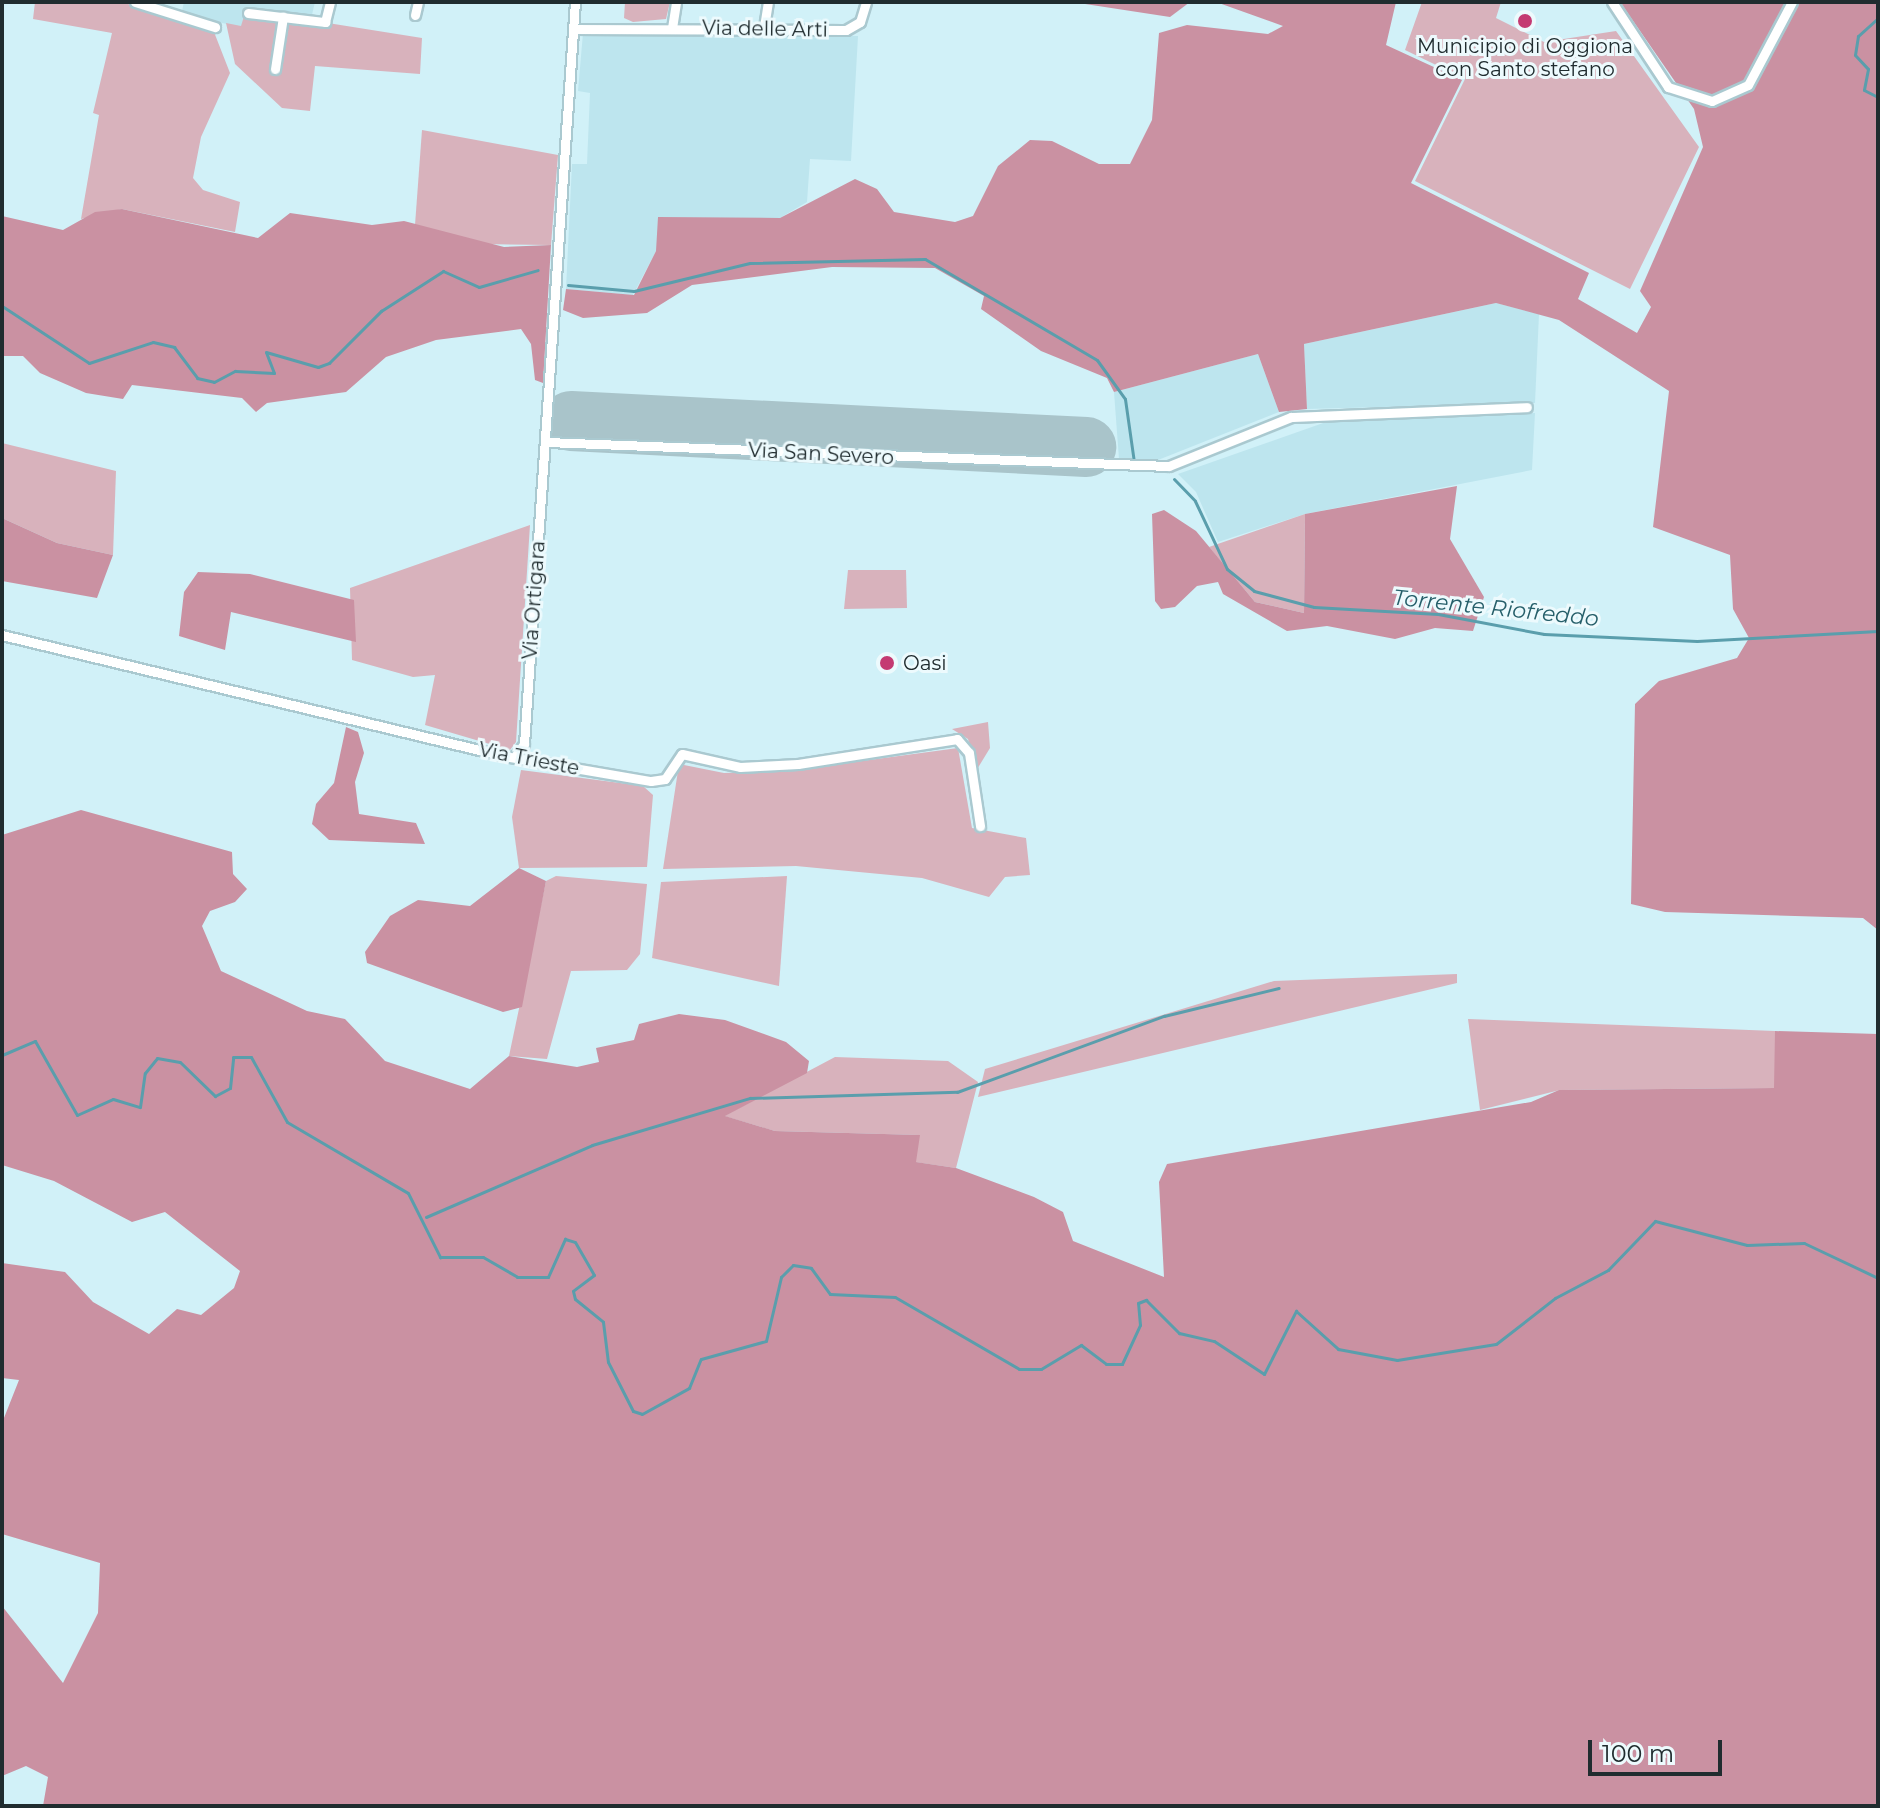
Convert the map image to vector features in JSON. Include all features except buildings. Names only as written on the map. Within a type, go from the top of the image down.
[{"type":"street","points":[[135,2],[215,27]]},
{"type":"street","points":[[415,15],[418,2]]},
{"type":"street","points":[[546,442],[575,2]]},
{"type":"street","name":"Via delle Arti","points":[[672,28],[676,2]]},
{"type":"street","points":[[764,27],[768,2]]},
{"type":"street","name":"Via delle Arti","points":[[573,29],[857,26],[866,2]]},
{"type":"street","points":[[1612,2],[1668,87],[1712,101],[1753,79],[1792,2]]},
{"type":"street","points":[[248,13],[325,22],[329,7]]},
{"type":"street","points":[[275,69],[283,17]]},
{"type":"street","name":"Via San Severo","points":[[546,442],[1169,466],[1291,417],[1527,407]]},
{"type":"street","name":"Via Ortigara","points":[[516,755],[524,744],[546,442]]},
{"type":"street","name":"Via Trieste","points":[[2,635],[516,755],[651,781],[665,779],[682,754],[740,767],[798,764],[957,739],[969,753],[980,826]]},
{"type":"shaded area","points":[[35,2],[122,2],[214,32],[230,73],[201,137],[193,178],[203,190],[240,202],[235,232],[122,209],[81,219],[99,115],[93,113],[112,33],[33,19]]},
{"type":"shaded area","points":[[184,2],[315,2],[311,19],[241,27],[194,17],[182,11]]},
{"type":"shaded area","points":[[625,2],[670,2],[666,19],[633,22],[624,18]]},
{"type":"shaded area","points":[[1072,2],[1190,2],[1170,17]]},
{"type":"shaded area","points":[[1216,2],[1396,2],[1386,45],[1462,80],[1411,183],[1589,273],[1578,299],[1637,333],[1651,307],[1640,291],[1703,147],[1694,109],[1620,2],[1878,2],[1878,930],[1863,918],[1665,912],[1631,904],[1635,704],[1659,681],[1737,658],[1749,638],[1733,609],[1730,555],[1653,527],[1669,391],[1559,320],[1496,303],[1304,344],[1307,409],[1279,412],[1258,354],[1114,392],[1107,378],[1041,351],[981,309],[984,296],[935,268],[832,267],[692,285],[647,313],[583,318],[563,310],[566,289],[634,295],[656,251],[658,217],[780,218],[855,179],[877,189],[894,212],[955,222],[973,216],[998,166],[1030,140],[1052,141],[1099,164],[1130,164],[1152,120],[1159,33],[1187,25],[1268,34],[1283,26]]},
{"type":"shaded area","points":[[1422,2],[1501,2],[1496,18],[1544,42],[1616,31],[1699,147],[1630,289],[1415,181],[1465,79],[1405,50]]},
{"type":"shaded area","points":[[246,10],[422,38],[420,74],[315,66],[310,111],[282,108],[235,64],[226,23],[241,26]]},
{"type":"shaded area","points":[[583,33],[858,36],[851,161],[810,159],[807,202],[780,218],[735,218],[656,251],[633,295],[566,289],[572,164],[587,164],[590,93],[578,91]]},
{"type":"shaded area","points":[[422,130],[558,155],[551,245],[482,244],[415,225]]},
{"type":"shaded area","points":[[122,209],[258,238],[290,213],[372,225],[404,221],[504,247],[551,245],[543,383],[535,380],[531,344],[521,329],[436,340],[386,357],[346,392],[267,403],[256,412],[242,398],[132,385],[123,399],[86,393],[40,373],[23,356],[2,356],[2,216],[63,230],[95,212]]},
{"type":"shaded area","points":[[1496,303],[1539,314],[1535,403],[1307,409],[1304,344]]},
{"type":"shaded area","points":[[1258,354],[1279,412],[1153,462],[1119,459],[1114,392]]},
{"type":"shaded area","points":[[1535,413],[1532,470],[1305,514],[1218,542],[1196,492],[1178,474],[1326,422]]},
{"type":"shaded area","points":[[2,443],[116,471],[113,555],[57,543],[2,518]]},
{"type":"shaded area","points":[[1457,486],[1450,539],[1484,597],[1473,631],[1435,628],[1395,639],[1327,626],[1287,631],[1223,594],[1218,582],[1197,586],[1175,607],[1161,609],[1155,601],[1152,514],[1164,510],[1196,531],[1255,602],[1304,613],[1305,514]]},
{"type":"shaded area","points":[[1305,514],[1304,613],[1255,602],[1209,547]]},
{"type":"shaded area","points":[[2,518],[57,543],[113,555],[97,598],[2,581]]},
{"type":"shaded area","points":[[530,525],[516,742],[510,750],[425,725],[435,675],[413,677],[352,660],[350,588]]},
{"type":"shaded area","points":[[848,570],[906,570],[907,608],[844,609]]},
{"type":"shaded area","points":[[198,572],[250,574],[354,600],[356,642],[231,612],[225,650],[179,636],[184,592]]},
{"type":"shaded area","points":[[988,722],[990,748],[976,771],[968,739],[952,729]]},
{"type":"shaded area","points":[[346,727],[358,732],[364,753],[355,782],[359,814],[416,823],[425,844],[329,840],[312,824],[316,804],[334,783]]},
{"type":"shaded area","points":[[958,748],[972,828],[1026,838],[1030,875],[1005,877],[989,897],[922,878],[796,866],[663,869],[679,764],[724,773],[788,771]]},
{"type":"shaded area","points":[[521,770],[643,786],[653,795],[647,867],[519,868],[512,817]]},
{"type":"shaded area","points":[[81,810],[232,852],[233,874],[247,889],[235,902],[210,911],[202,926],[221,971],[307,1011],[345,1019],[385,1061],[470,1089],[509,1056],[577,1067],[599,1062],[596,1048],[634,1040],[639,1024],[679,1014],[725,1020],[786,1042],[809,1061],[807,1073],[725,1116],[775,1131],[920,1135],[916,1162],[956,1168],[1034,1197],[1063,1212],[1073,1241],[1164,1277],[1159,1182],[1167,1164],[1531,1102],[1559,1090],[1774,1088],[1775,1031],[1878,1034],[1878,1806],[43,1806],[48,1777],[26,1766],[2,1776],[2,1606],[63,1683],[98,1613],[100,1563],[2,1534],[2,1423],[19,1380],[2,1378],[2,1263],[65,1272],[93,1302],[149,1334],[177,1309],[201,1315],[234,1288],[240,1271],[165,1212],[132,1222],[54,1181],[2,1165],[2,835]]},
{"type":"shaded area","points":[[519,868],[546,881],[522,1007],[503,1012],[367,963],[365,952],[390,916],[418,900],[470,906]]},
{"type":"shaded area","points":[[556,876],[647,884],[640,954],[627,970],[571,971],[547,1059],[509,1056],[546,881]]},
{"type":"shaded area","points":[[787,876],[779,986],[652,958],[661,882]]},
{"type":"shaded area","points":[[1457,974],[1457,983],[978,1097],[985,1069],[1274,981]]},
{"type":"shaded area","points":[[1468,1019],[1775,1031],[1775,1088],[1560,1090],[1480,1110]]},
{"type":"shaded area","points":[[835,1057],[948,1061],[978,1082],[956,1168],[915,1162],[919,1135],[775,1131],[724,1116]]},
{"type":"waterway","points":[[1878,18],[1858,36],[1855,55],[1868,69],[1864,90],[1878,97]]},
{"type":"waterway","points":[[1878,118],[1878,184]]},
{"type":"waterway","name":"Torrente Riofreddo","points":[[568,285],[634,291],[750,263],[925,259],[1097,360],[1125,399],[1134,462]]},
{"type":"waterway","name":"Torrente Riofreddo","points":[[2,306],[89,363],[153,342],[174,347],[197,378],[214,382],[235,371],[274,373],[266,352],[318,367],[329,363],[381,311],[443,271],[479,287],[538,270]]},
{"type":"waterway","name":"Torrente Riofreddo","points":[[1174,479],[1195,501],[1227,569],[1254,591],[1314,607],[1438,614],[1544,634],[1697,641],[1878,631]]},
{"type":"waterway","points":[[426,1217],[592,1145],[750,1098],[957,1092],[1164,1016],[1279,988]]},
{"type":"waterway","points":[[2,1055],[35,1041],[77,1115],[113,1099],[140,1107],[145,1073],[157,1058],[180,1062],[215,1096],[230,1088],[233,1057],[251,1057],[287,1122],[408,1193],[440,1257],[483,1257],[517,1277],[548,1277],[565,1239],[575,1242],[594,1275],[573,1291],[575,1299],[603,1322],[608,1362],[633,1411],[642,1414],[689,1388],[701,1359],[766,1341],[781,1277],[793,1265],[811,1268],[830,1294],[895,1297],[1019,1369],[1041,1369],[1081,1345],[1106,1364],[1122,1364],[1140,1325],[1138,1303],[1146,1300],[1179,1333],[1214,1341],[1264,1374],[1296,1311],[1338,1349],[1397,1360],[1496,1344],[1555,1298],[1608,1270],[1655,1221],[1747,1245],[1804,1243],[1878,1278]]},
{"type":"runway","points":[[571,421],[1086,447]]},
{"type":"place","name":"Municipio di Oggiona con Santo stefano","points":[[1525,21]]},
{"type":"place","name":"Oasi","points":[[887,663]]}]
